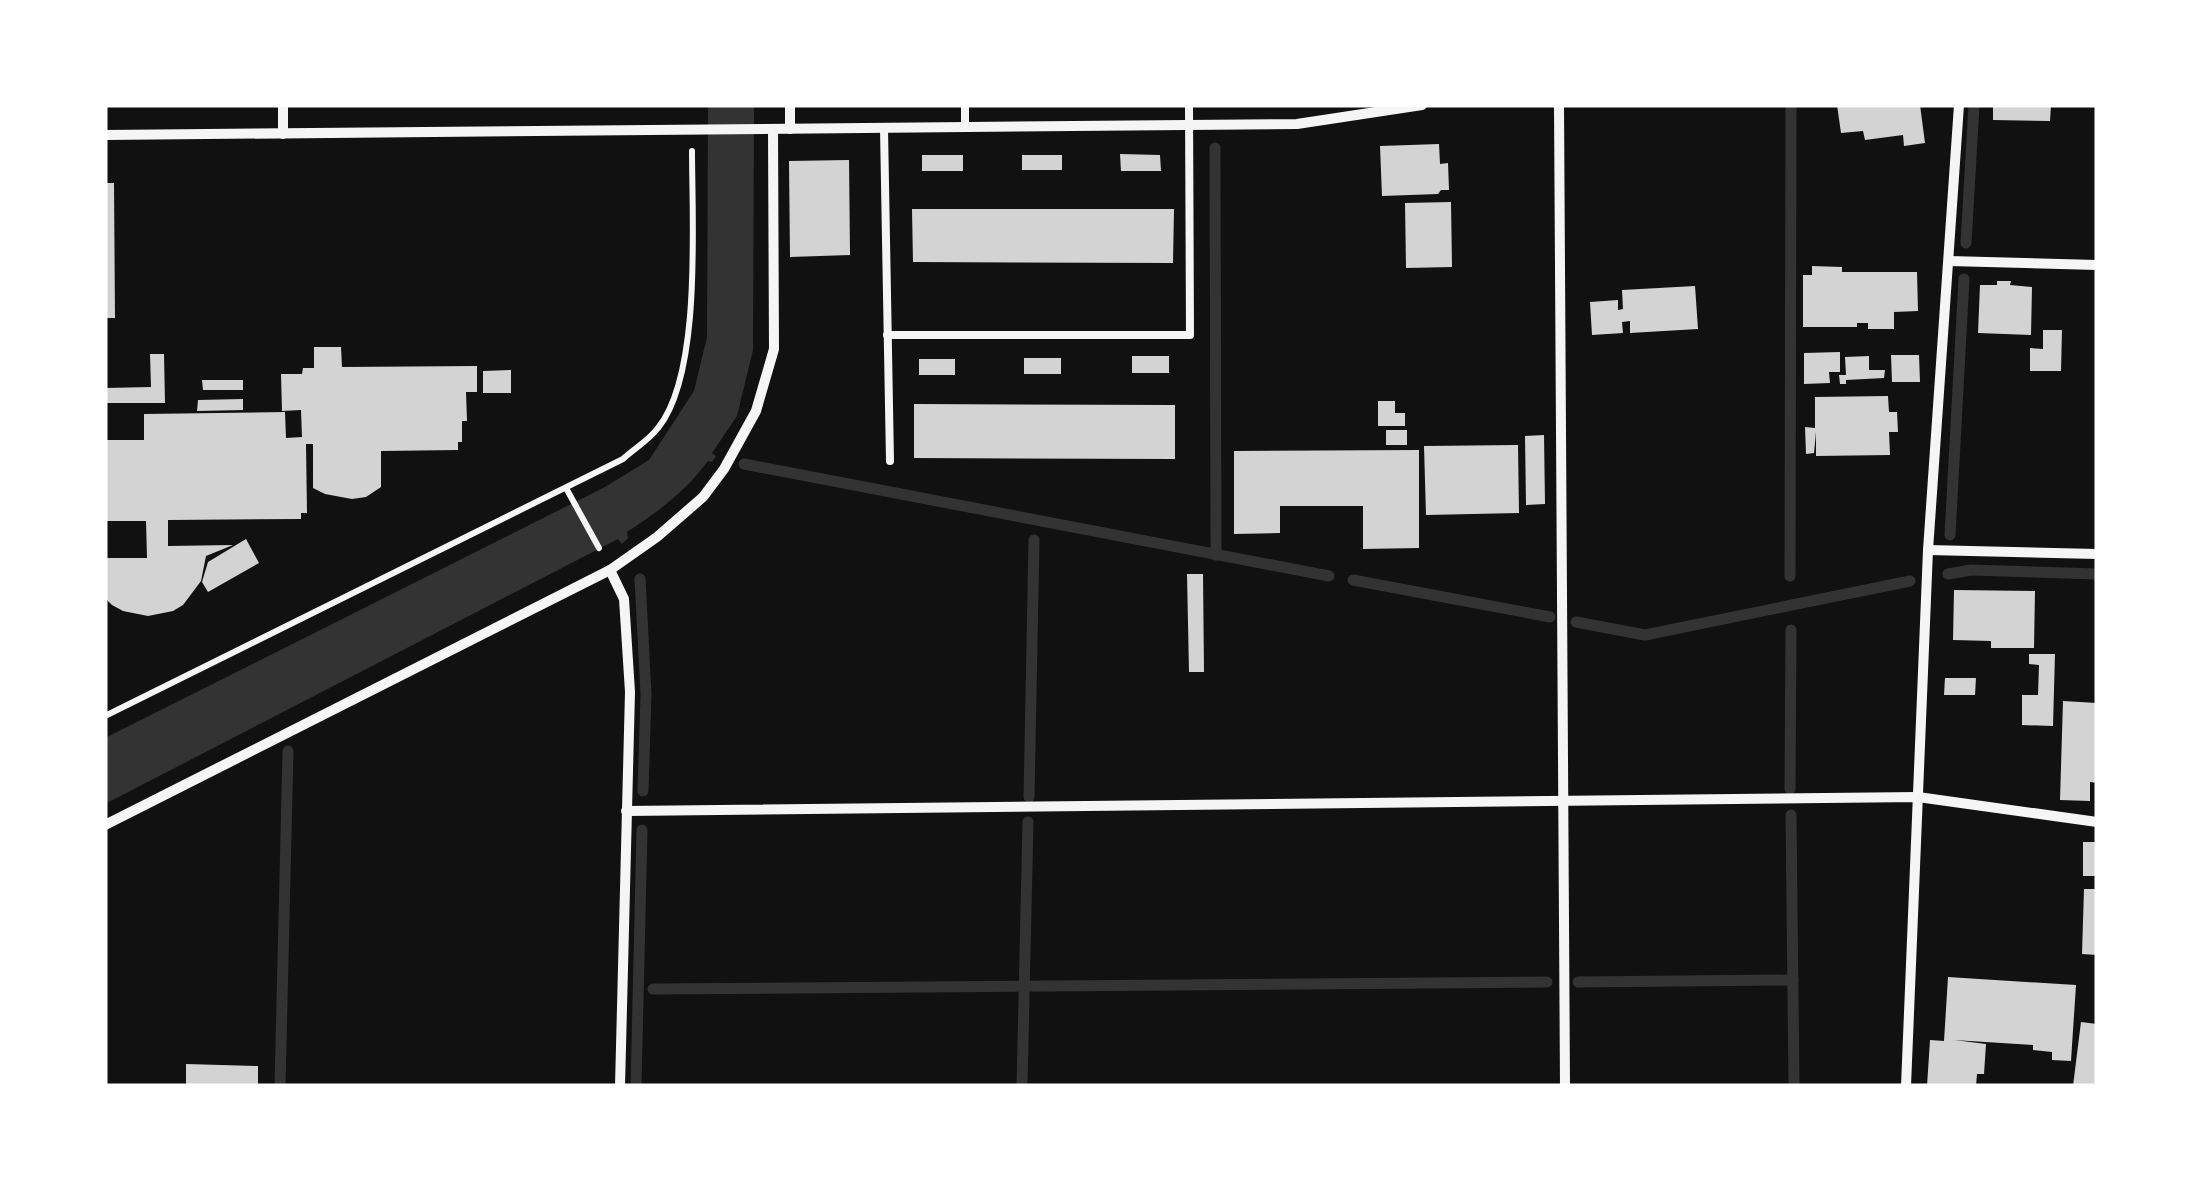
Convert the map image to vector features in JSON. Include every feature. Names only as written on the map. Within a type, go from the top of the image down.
[{"type":"street","points":[[282,105],[283,134]]},
{"type":"street","points":[[790,105],[790,129]]},
{"type":"street","points":[[105,135],[1297,124],[1422,105]]},
{"type":"street","points":[[1558,105],[1565,1086]]},
{"type":"street","points":[[1906,1086],[1928,550],[1959,105]]},
{"type":"street","points":[[105,826],[657,538],[703,497],[724,470],[756,411],[774,350],[773,129]]},
{"type":"street","points":[[1949,261],[2097,265]]},
{"type":"street","points":[[1928,550],[2097,554]]},
{"type":"street","points":[[607,564],[624,599],[630,692],[620,1086]]},
{"type":"street","points":[[626,811],[1918,797],[2097,822]]},
{"type":"lane","points":[[965,105],[965,128]]},
{"type":"lane","points":[[888,335],[1190,335],[1189,105]]},
{"type":"lane","points":[[884,128],[890,461]]},
{"type":"path","points":[[105,716],[623,459],[660,427],[678,386],[690,334],[692,131]]},
{"type":"path","points":[[566,488],[607,564]]},
{"type":"shaded area","points":[[708,105],[754,105],[753,350],[737,416],[712,453],[716,456],[712,462],[708,461],[671,500],[627,532],[628,538],[622,544],[618,539],[105,804],[105,738],[605,487],[649,460],[694,391],[707,337]]},
{"type":"building","points":[[1837,105],[1920,105],[1925,143],[1904,146],[1903,135],[1865,140],[1863,131],[1841,133]]},
{"type":"building","points":[[1993,105],[2051,105],[2050,121],[1993,120]]},
{"type":"building","points":[[1439,144],[1440,164],[1448,163],[1449,190],[1438,194],[1382,196],[1380,146]]},
{"type":"building","points":[[1120,154],[1160,155],[1161,171],[1121,171]]},
{"type":"building","points":[[922,155],[963,155],[963,171],[922,171]]},
{"type":"building","points":[[1022,155],[1062,155],[1062,170],[1022,170]]},
{"type":"building","points":[[849,160],[850,255],[790,257],[789,161]]},
{"type":"building","points":[[105,183],[114,183],[115,318],[105,318]]},
{"type":"building","points":[[1451,202],[1452,267],[1406,268],[1405,203]]},
{"type":"building","points":[[912,209],[1174,209],[1173,263],[913,262]]},
{"type":"building","points":[[1812,266],[1842,267],[1842,272],[1917,272],[1918,311],[1894,312],[1894,329],[1868,329],[1868,323],[1857,323],[1857,327],[1803,327],[1803,275],[1812,275]]},
{"type":"building","points":[[1997,281],[2032,287],[2031,335],[1978,333],[1980,285],[1997,285]]},
{"type":"building","points":[[1695,286],[1698,329],[1630,333],[1630,321],[1622,322],[1623,333],[1592,335],[1590,302],[1618,300],[1618,310],[1623,309],[1622,290]]},
{"type":"building","points":[[2043,330],[2062,330],[2061,371],[2030,371],[2030,348],[2043,349]]},
{"type":"building","points":[[314,347],[341,347],[342,367],[477,366],[477,392],[466,392],[467,421],[462,421],[458,450],[381,451],[381,487],[366,497],[352,499],[313,488],[313,444],[306,444],[307,513],[301,513],[301,519],[168,520],[168,546],[233,545],[206,556],[201,581],[183,605],[173,611],[148,616],[112,605],[105,598],[105,558],[147,558],[146,521],[105,521],[105,440],[144,440],[144,414],[285,412],[286,438],[302,437],[301,410],[282,411],[281,374],[302,374],[303,368],[314,368]]},
{"type":"building","points":[[1840,352],[1840,372],[1829,372],[1830,383],[1804,384],[1804,353]]},
{"type":"building","points":[[150,354],[164,354],[165,403],[105,403],[105,388],[151,387]]},
{"type":"building","points":[[1891,355],[1919,355],[1920,382],[1892,382]]},
{"type":"building","points":[[1132,356],[1169,356],[1169,373],[1132,373]]},
{"type":"building","points":[[1869,356],[1869,370],[1885,370],[1884,378],[1846,380],[1846,384],[1840,384],[1839,375],[1846,375],[1845,357]]},
{"type":"building","points":[[1024,358],[1061,358],[1061,374],[1024,374]]},
{"type":"building","points":[[919,359],[955,359],[955,375],[919,375]]},
{"type":"building","points":[[511,370],[511,393],[483,393],[483,371]]},
{"type":"building","points":[[202,380],[243,380],[243,390],[203,390]]},
{"type":"building","points":[[1888,396],[1889,412],[1897,412],[1898,432],[1889,432],[1890,455],[1816,456],[1816,432],[1814,453],[1806,454],[1805,427],[1815,428],[1815,397]]},
{"type":"building","points":[[243,399],[243,410],[197,411],[198,400]]},
{"type":"building","points":[[1378,401],[1395,401],[1395,413],[1405,413],[1405,426],[1378,426]]},
{"type":"building","points":[[914,404],[1175,405],[1175,459],[914,458]]},
{"type":"building","points":[[1386,430],[1407,430],[1407,445],[1386,445]]},
{"type":"building","points":[[1544,435],[1545,504],[1526,505],[1525,436]]},
{"type":"building","points":[[1518,445],[1519,513],[1426,515],[1424,446]]},
{"type":"building","points":[[1419,450],[1419,548],[1363,549],[1363,506],[1280,506],[1280,533],[1234,534],[1234,451]]},
{"type":"building","points":[[246,539],[259,563],[208,592],[202,582],[208,562]]},
{"type":"building","points":[[1187,574],[1203,574],[1204,672],[1189,672]]},
{"type":"building","points":[[1954,590],[2035,591],[2034,648],[1991,648],[1991,641],[1953,640]]},
{"type":"building","points":[[2029,654],[2055,654],[2053,726],[2022,725],[2022,695],[2038,695],[2039,665],[2029,664]]},
{"type":"building","points":[[1945,678],[1976,678],[1975,695],[1944,695]]},
{"type":"building","points":[[2063,701],[2097,703],[2097,783],[2090,782],[2090,801],[2060,800]]},
{"type":"building","points":[[2083,842],[2097,842],[2097,876],[2083,876]]},
{"type":"building","points":[[2084,889],[2097,889],[2097,955],[2082,954]]},
{"type":"building","points":[[1948,977],[2076,985],[2071,1061],[2052,1060],[2052,1052],[2033,1050],[2033,1045],[1954,1040],[1986,1044],[1984,1074],[1977,1074],[1976,1086],[1927,1086],[1930,1040],[1944,1041]]},
{"type":"building","points":[[2081,1022],[2097,1024],[2097,1086],[2073,1086]]},
{"type":"building","points":[[186,1064],[258,1066],[258,1086],[186,1086]]},
{"type":"waterway","points":[[1790,576],[1791,105]]},
{"type":"waterway","points":[[1966,243],[1974,105]]},
{"type":"waterway","points":[[1215,148],[1216,555]]},
{"type":"waterway","points":[[1950,535],[1964,279]]},
{"type":"waterway","points":[[744,464],[1329,576]]},
{"type":"waterway","points":[[1029,797],[1034,540]]},
{"type":"waterway","points":[[1948,574],[1971,570],[2097,574]]},
{"type":"waterway","points":[[640,579],[646,694],[643,791]]},
{"type":"waterway","points":[[1353,580],[1550,617]]},
{"type":"waterway","points":[[1576,622],[1645,635],[1910,581]]},
{"type":"waterway","points":[[1790,789],[1791,630]]},
{"type":"waterway","points":[[280,1086],[288,751]]},
{"type":"waterway","points":[[1791,815],[1794,1086]]},
{"type":"waterway","points":[[1022,1086],[1028,822]]},
{"type":"waterway","points":[[636,1086],[642,830]]},
{"type":"waterway","points":[[1578,982],[1793,980]]},
{"type":"waterway","points":[[653,989],[1547,982]]}]
